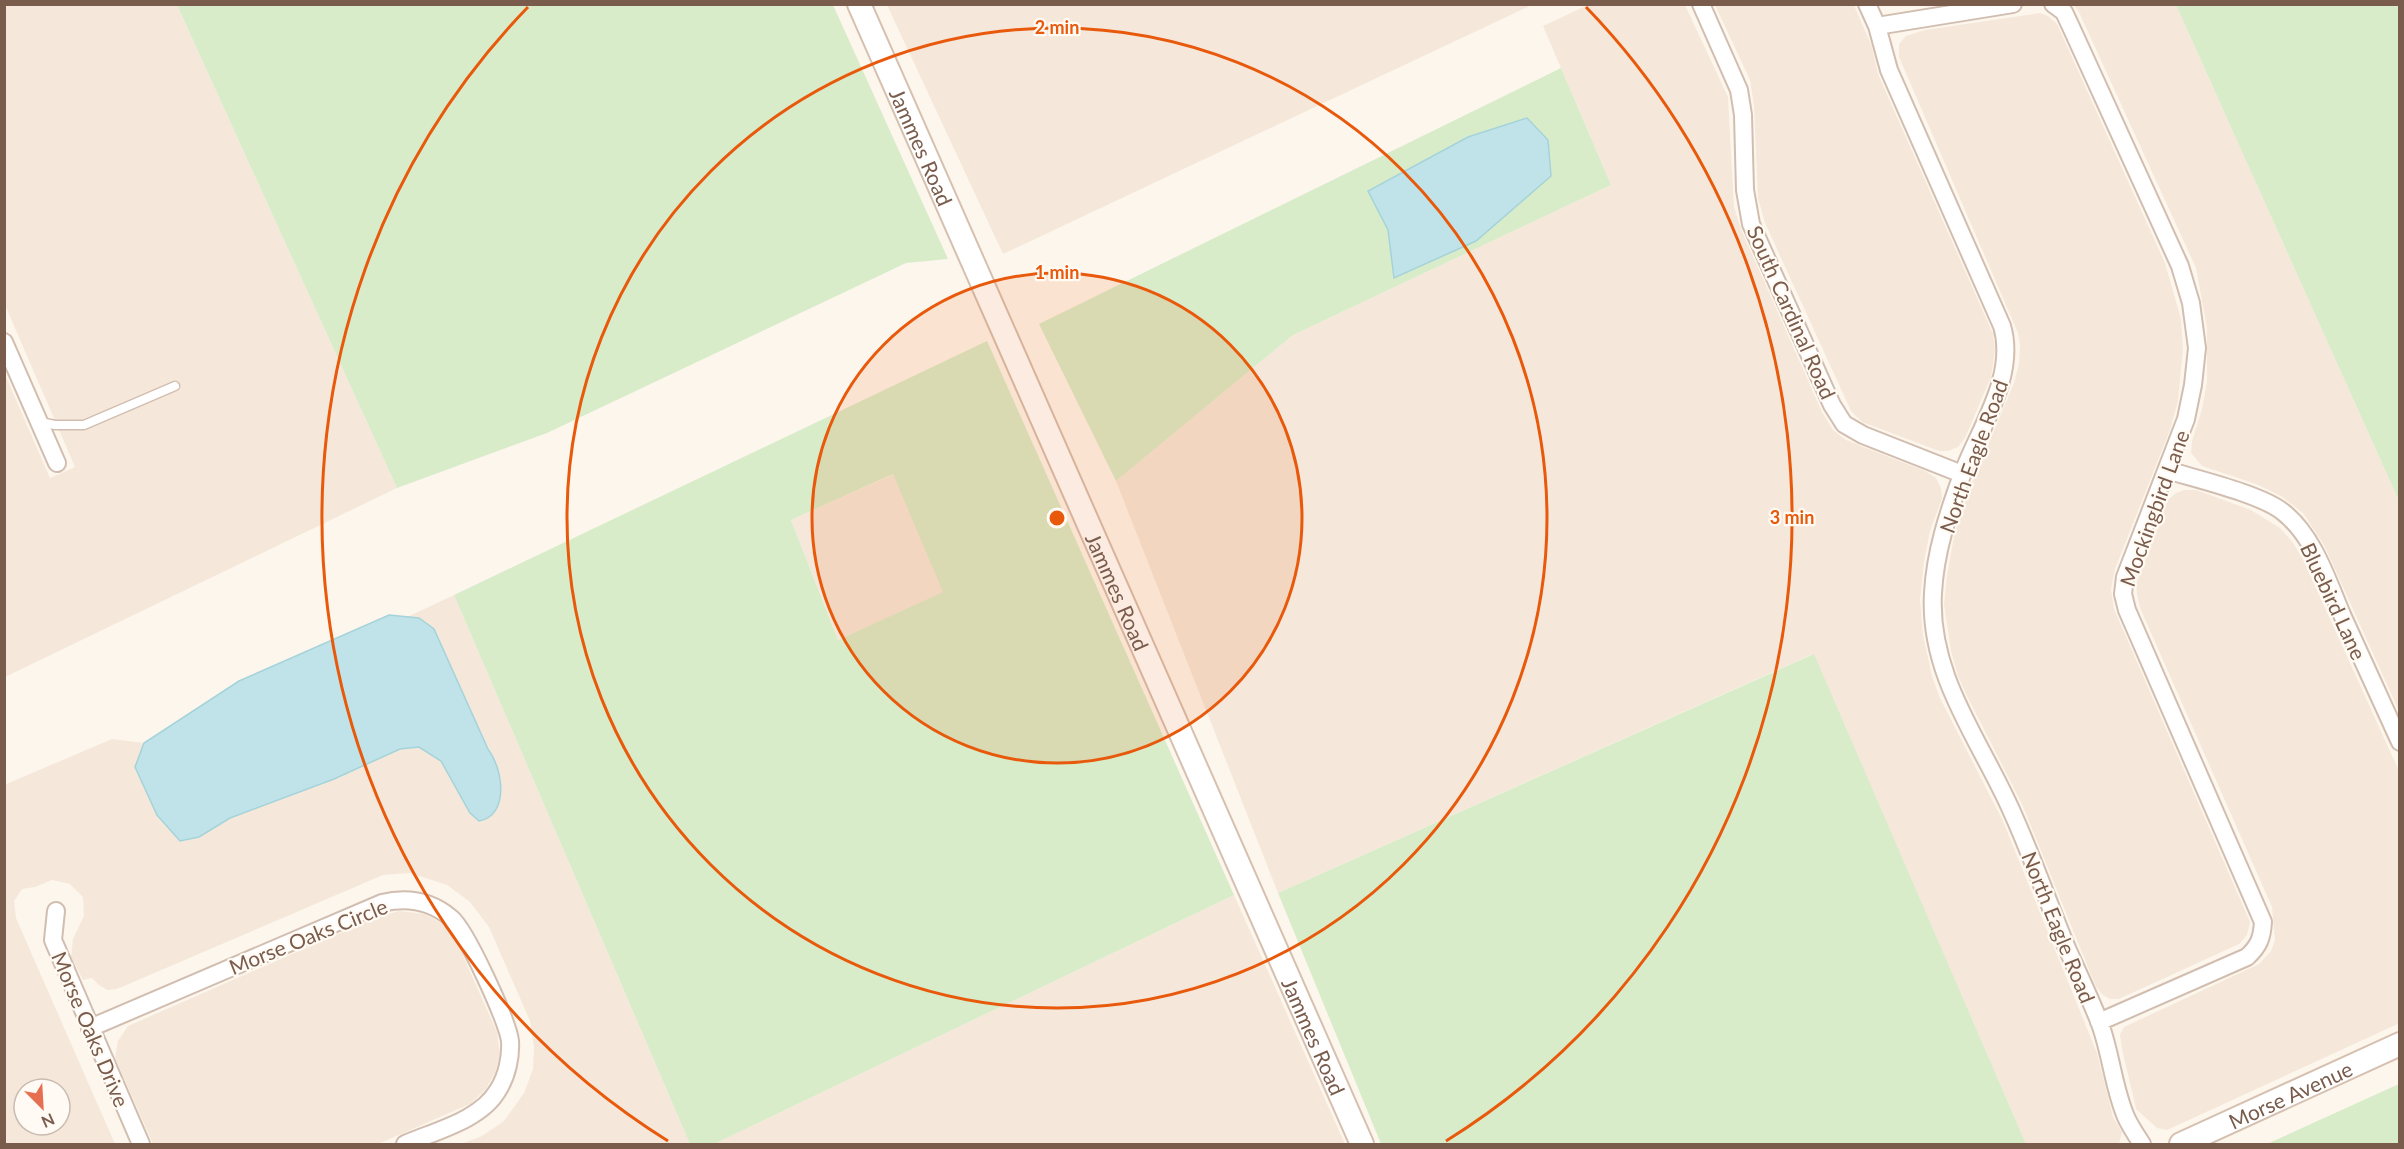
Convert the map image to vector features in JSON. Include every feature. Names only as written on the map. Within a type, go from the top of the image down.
[{"type":"street","name":"Jammes Road","points":[[859,4],[1362,1144]]},
{"type":"street","name":"South Cardinal Road","points":[[1701,4],[1739,90],[1743,115],[1745,190],[1751,224],[1832,405],[1844,424],[1863,435],[1962,474]]},
{"type":"street","name":"North Eagle Road","points":[[1868,4],[1877,26],[1889,70],[2007,342],[2007,358],[2003,377],[1962,474],[1946,524],[1933,594],[1935,630],[1941,663],[1950,689],[1968,727],[2012,810],[2099,1022],[2126,1117],[2142,1144]]},
{"type":"street","points":[[1877,26],[2013,4]]},
{"type":"street","name":"Mockingbird Lane","points":[[2053,4],[2064,12],[2071,27],[2180,266],[2191,303],[2197,348],[2186,419],[2125,577],[2123,594],[2127,610],[2263,922],[2262,936],[2257,948],[2247,957],[2099,1022]]},
{"type":"street","points":[[4,342],[57,463]]},
{"type":"street","name":"Bluebird Lane","points":[[2167,470],[2263,501],[2281,510],[2297,526],[2321,569],[2400,742]]},
{"type":"street","name":"Morse Oaks Circle","points":[[90,1028],[382,903],[401,900],[427,904],[453,919],[467,937],[507,1030],[508,1065],[498,1091],[480,1109],[405,1144]]},
{"type":"street","name":"Morse Oaks Drive","points":[[56,911],[53,940],[141,1144]]},
{"type":"street","name":"Morse Avenue","points":[[2181,1144],[2400,1044]]},
{"type":"lane","points":[[39,422],[55,425],[84,425],[175,386]]},
{"type":"shaded area","points":[[887,4],[1534,4],[1003,254],[887,5]]},
{"type":"shaded area","points":[[5,5],[177,5],[397,488],[5,677],[4,372],[50,478],[75,467],[5,305]]},
{"type":"shaded area","points":[[1588,5],[1685,5],[1728,97],[1734,207],[1741,229],[1822,412],[1833,430],[1846,440],[1925,471],[1936,478],[1941,488],[1942,499],[1930,531],[1924,562],[1920,600],[1923,635],[1932,676],[1940,698],[2002,819],[2097,1053],[2113,1117],[2122,1132],[2119,1144],[2026,1144],[1813,654],[1278,893],[1116,481],[1293,335],[1611,185],[1543,26]]},
{"type":"shaded area","points":[[1715,5],[1854,5],[1872,47],[1878,74],[1993,334],[1995,350],[1991,377],[1965,438],[1958,447],[1948,451],[1939,451],[1862,422],[1851,411],[1765,223],[1758,198],[1754,106],[1750,80]]},
{"type":"shaded area","points":[[2073,5],[2176,5],[2399,501],[2399,711],[2324,545],[2303,513],[2281,496],[2256,484],[2202,466],[2191,453],[2207,381],[2207,328],[2196,268],[2078,10]]},
{"type":"shaded area","points":[[2040,13],[2048,16],[2057,24],[2165,263],[2181,319],[2183,349],[2178,401],[2170,430],[2115,569],[2111,589],[2114,609],[2250,922],[2247,935],[2239,944],[2119,999],[2110,999],[2096,987],[2022,804],[1968,698],[1958,676],[1951,651],[1944,605],[1954,536],[1970,488],[2014,383],[2019,364],[2020,345],[2018,333],[1899,57],[1899,44],[1906,36],[1925,30]]},
{"type":"shaded area","points":[[894,474],[944,592],[838,640],[791,520]]},
{"type":"shaded area","points":[[2184,490],[2196,490],[2251,510],[2280,528],[2291,540],[2302,557],[2399,771],[2400,1023],[2167,1130],[2157,1128],[2136,1109],[2122,1049],[2120,1035],[2124,1027],[2259,964],[2271,951],[2275,940],[2272,907],[2140,608],[2137,594],[2136,584],[2168,500]]},
{"type":"shaded area","points":[[454,595],[690,1144],[461,1144],[482,1136],[504,1121],[524,1093],[533,1069],[534,1047],[530,1021],[489,927],[470,902],[447,885],[410,873],[383,875],[117,989],[107,990],[92,978],[83,980],[71,957],[73,939],[84,916],[83,897],[70,884],[52,880],[35,887],[22,889],[14,901],[16,918],[115,1144],[7,1144],[4,1138],[4,785],[112,739],[144,743],[135,767],[199,837],[230,818],[334,779],[400,749],[419,747],[441,760],[470,813],[493,756],[419,618],[405,618]]},
{"type":"shaded area","points":[[1234,895],[1345,1144],[714,1144]]},
{"type":"shaded area","points":[[399,911],[425,914],[444,925],[456,940],[497,1032],[500,1055],[495,1073],[485,1090],[470,1104],[378,1144],[153,1144],[115,1058],[118,1041],[128,1026],[372,919]]},
{"type":"green space","points":[[177,5],[833,5],[948,259],[906,263],[547,433],[397,488]]},
{"type":"green space","points":[[2176,5],[2399,5],[2399,501]]},
{"type":"green space","points":[[1561,68],[1611,185],[1293,335],[1116,481],[1039,324]],"holes":[[[1369,191],[1476,241],[1394,278],[1388,230]]]},
{"type":"green space","points":[[987,341],[1234,895],[714,1144],[690,1144],[454,595]],"holes":[[[893,474],[943,592],[838,640],[791,520]]]},
{"type":"green space","points":[[1814,654],[2026,1144],[1381,1144],[1278,893]]},
{"type":"green space","points":[[2399,1084],[2399,1144],[2267,1144]]},
{"type":"water","points":[[1527,118],[1548,140],[1551,176],[1476,241],[1394,278],[1388,230],[1368,191],[1468,137]]},
{"type":"water","points":[[389,615],[419,618],[434,629],[497,768],[501,790],[496,810],[489,817],[479,821],[470,813],[441,761],[419,747],[400,749],[334,779],[230,818],[199,837],[180,841],[157,815],[135,767],[144,743],[239,681]]}]
